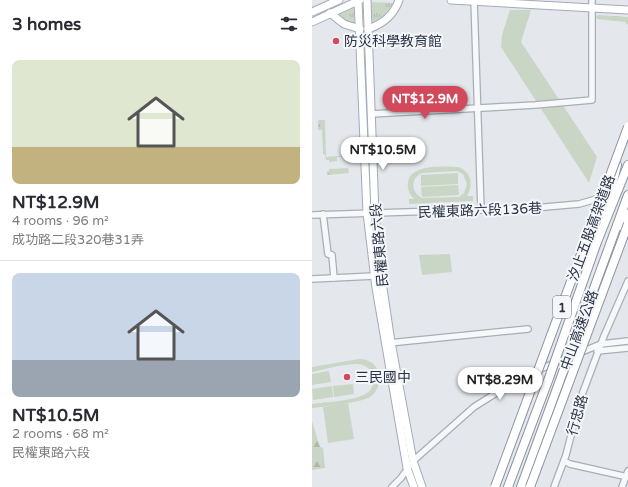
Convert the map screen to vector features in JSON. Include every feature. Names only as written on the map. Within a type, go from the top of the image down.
[{"type":"highway","points":[[597,242],[628,123]]},
{"type":"highway","name":"汐止五股高架道路","points":[[495,487],[628,127]]},
{"type":"highway","name":"中山高速公路","points":[[508,487],[597,242],[628,165]]},
{"type":"highway","name":"中山高速公路","points":[[521,487],[628,195]]},
{"type":"highway","points":[[612,239],[628,214]]},
{"type":"highway","name":"1","points":[[530,487],[628,224]]},
{"type":"main road","points":[[312,12],[326,3],[339,0]]},
{"type":"main road","points":[[312,22],[359,0]]},
{"type":"main road","name":"民權東路六段","points":[[359,0],[367,213],[374,276],[413,461],[422,487]]},
{"type":"main road","name":"民權東路六段","points":[[367,0],[375,214],[380,275],[388,343],[407,468],[414,487]]},
{"type":"main road","points":[[368,29],[375,27],[386,20],[394,10],[399,0]]},
{"type":"main road","points":[[451,0],[592,4],[628,10]]},
{"type":"main road","points":[[330,13],[344,24],[360,29]]},
{"type":"street","points":[[474,0],[481,210]]},
{"type":"street","points":[[372,114],[478,109],[592,100],[592,4]]},
{"type":"street","name":"民權東路六段136巷","points":[[312,215],[534,208],[579,204],[593,200],[598,203],[606,200]]},
{"type":"street","points":[[323,214],[328,254],[332,255],[334,278]]},
{"type":"street","points":[[312,279],[374,276]]},
{"type":"street","name":"行忠路","points":[[554,487],[564,462],[580,400],[601,344],[628,281]]},
{"type":"street","points":[[388,343],[528,329]]},
{"type":"street","points":[[392,487],[401,478],[413,461],[474,407],[520,378],[601,344],[628,340]]},
{"type":"street","points":[[592,348],[598,352],[628,348]]},
{"type":"street","points":[[564,462],[627,475],[622,487]]},
{"type":"green space","points":[[372,2],[393,3],[389,10],[379,20],[372,23]]},
{"type":"green space","points":[[354,7],[354,24],[337,15]]},
{"type":"green space","points":[[510,10],[531,10],[521,42],[597,157],[589,183],[501,47],[502,35]]},
{"type":"green space","points":[[596,16],[628,17],[628,25],[625,22],[597,19]]},
{"type":"green space","points":[[318,120],[325,120],[326,157],[352,155],[352,157],[337,157],[337,161],[329,162],[329,160],[326,160],[325,154],[323,154],[322,130],[318,130]]},
{"type":"green space","points":[[429,167],[458,167],[466,172],[470,179],[471,183],[467,196],[473,196],[473,201],[409,204],[409,199],[414,199],[409,191],[408,182],[410,176],[415,172]],"holes":[[[457,171],[463,174],[467,184],[464,193],[459,197],[422,198],[414,189],[413,185],[415,178],[422,173]]]},
{"type":"green space","points":[[348,168],[349,173],[327,175],[327,171],[329,171],[329,169]]},
{"type":"green space","points":[[458,173],[458,184],[421,186],[421,175]]},
{"type":"green space","points":[[458,185],[459,195],[422,197],[421,187]]},
{"type":"green space","points":[[450,254],[452,272],[422,275],[419,255]]},
{"type":"green space","points":[[359,359],[367,360],[372,363],[379,373],[379,384],[376,391],[370,397],[360,401],[312,408],[312,404],[356,398],[367,393],[371,389],[374,379],[369,369],[365,366],[348,364],[312,372],[312,367]]},
{"type":"green space","points":[[329,371],[331,382],[312,385],[312,374]]},
{"type":"green space","points":[[353,384],[354,394],[334,397],[333,386]]},
{"type":"green space","points":[[332,386],[333,397],[313,400],[312,389]]},
{"type":"green space","points":[[348,403],[354,439],[328,443],[323,407]]},
{"type":"green space","points":[[312,421],[320,447],[323,448],[325,468],[312,470]]},
{"type":"place","name":"防災科學教育館","points":[[336,41]]},
{"type":"place","name":"三民國中","points":[[347,377]]}]
